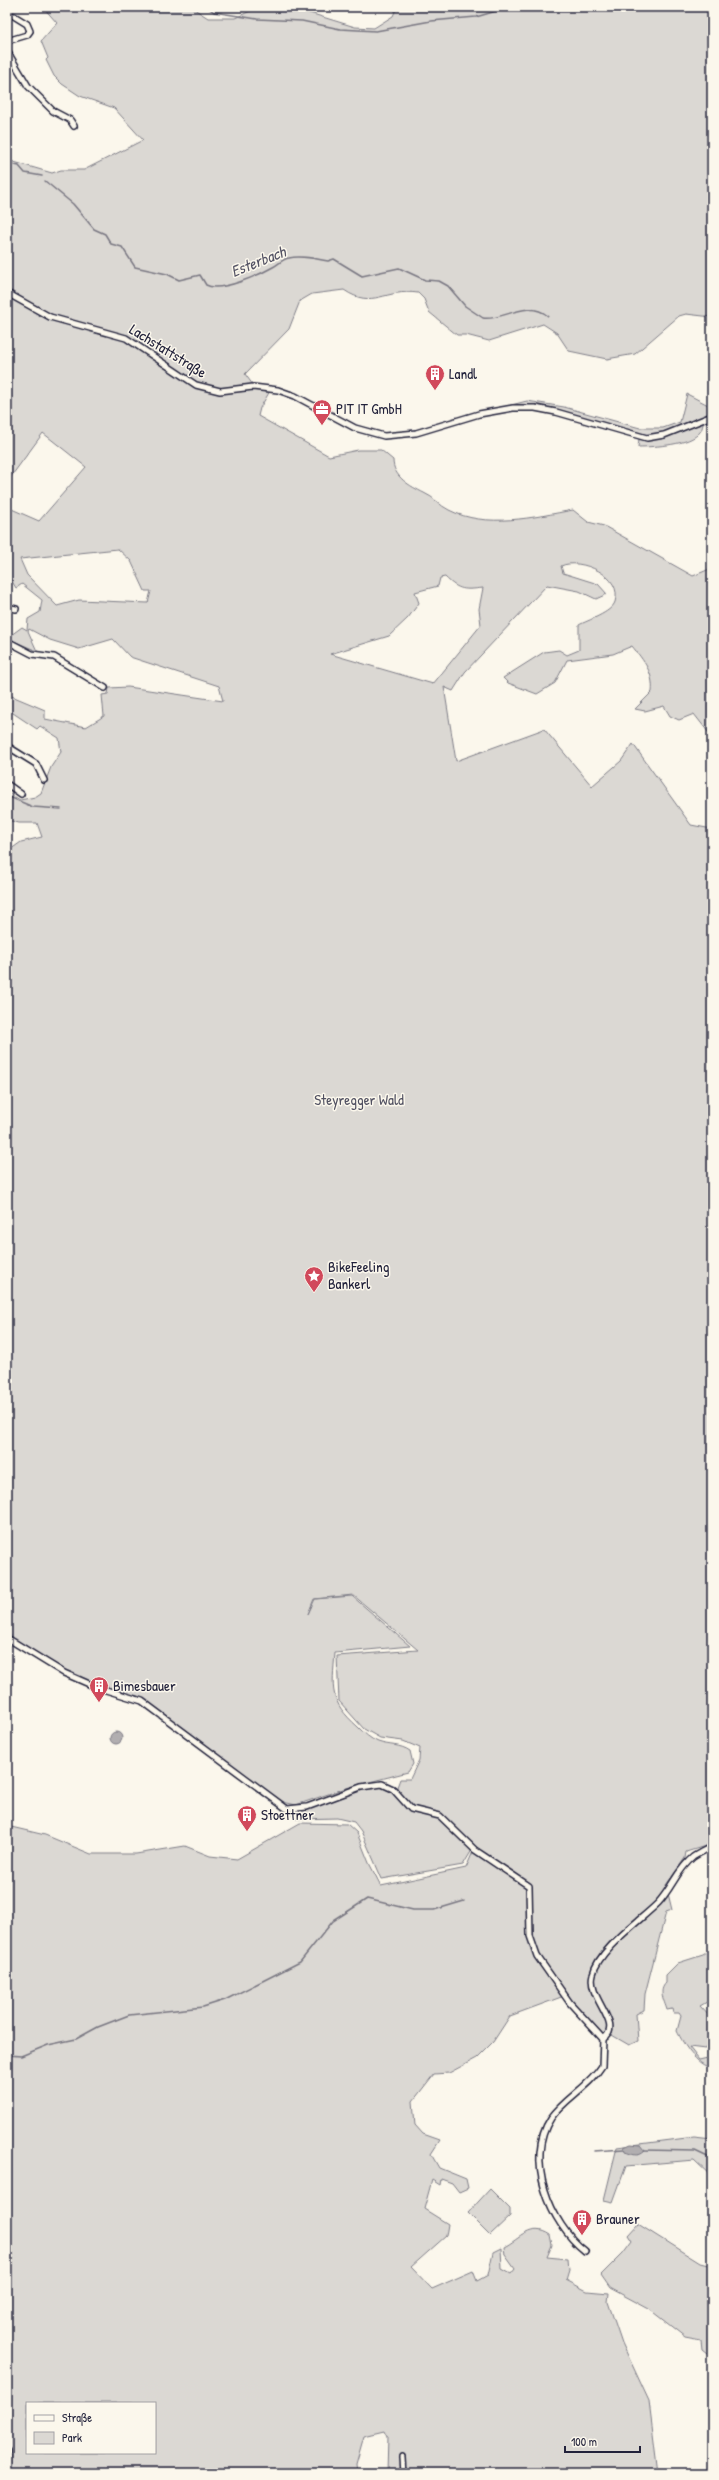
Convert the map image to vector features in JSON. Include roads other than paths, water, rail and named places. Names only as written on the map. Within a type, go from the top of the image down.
[{"type":"street","points":[[7,41],[27,35],[30,31],[27,24],[14,16]]},
{"type":"street","points":[[7,51],[28,86],[53,111],[70,120],[74,126]]},
{"type":"street","name":"Lachstattstraße","points":[[7,293],[50,317],[126,338],[196,385],[220,391],[253,387],[286,393],[355,428],[384,436],[411,434],[485,412],[513,408],[551,411],[647,438],[664,435],[712,416]]},
{"type":"street","points":[[7,607],[16,609]]},
{"type":"street","points":[[7,641],[32,654],[54,657],[105,688]]},
{"type":"street","points":[[7,746],[36,764],[44,780]]},
{"type":"street","points":[[7,784],[22,794]]},
{"type":"street","points":[[7,1638],[64,1673],[96,1687],[142,1701],[287,1809],[307,1807],[350,1790],[376,1784],[393,1789],[411,1809],[440,1816],[475,1850],[529,1886],[530,1936],[537,1956],[570,2003],[603,2039]]},
{"type":"street","points":[[585,2251],[571,2240],[554,2212],[541,2174],[539,2156],[544,2132],[552,2117],[602,2066],[603,2039],[610,2031],[610,2022],[597,2001],[591,1985],[593,1972],[599,1959],[659,1902],[682,1868],[694,1856],[712,1846]]},
{"type":"street","points":[[7,2451],[8,2473]]},
{"type":"street","points":[[402,2457],[403,2473]]},
{"type":"waterway","name":"Esterbach","points":[[207,7],[214,12],[257,19],[302,21],[340,29],[376,31],[431,21],[476,17],[510,7]]},
{"type":"waterway","name":"Esterbach","points":[[7,163],[19,166],[25,173],[42,176]]},
{"type":"waterway","name":"Esterbach","points":[[45,181],[73,204],[94,229],[105,234],[111,244],[122,247],[135,267],[167,274],[179,280],[200,275],[206,285],[220,287],[240,282],[275,266],[282,260],[294,257],[314,258],[328,261],[334,259],[362,276],[399,268],[425,280],[439,281],[448,286],[465,306],[483,318],[498,317],[514,312],[532,309],[540,311],[548,316]]},
{"type":"waterway","points":[[7,796],[33,807],[61,809]]},
{"type":"waterway","points":[[7,2055],[21,2056],[48,2045],[76,2039],[98,2027],[129,2015],[203,2007],[225,2000],[300,1962],[333,1921],[367,1899],[413,1910],[434,1910],[464,1901]]},
{"type":"waterway","points":[[594,2151],[624,2149]]},
{"type":"waterway","points":[[644,2150],[695,2151],[712,2159]]},
{"type":"place","name":"Landl","points":[[435,391]]},
{"type":"place","name":"PIT IT GmbH","points":[[322,426]]},
{"type":"place","name":"BikeFeeling Bankerl","points":[[314,1293]]},
{"type":"place","name":"Bimesbauer","points":[[99,1703]]},
{"type":"place","name":"Stoettner","points":[[247,1832]]},
{"type":"place","name":"Brauner","points":[[582,2236]]},
{"type":"park label","name":"Steyregger Wald","points":[[359,1100]]}]
